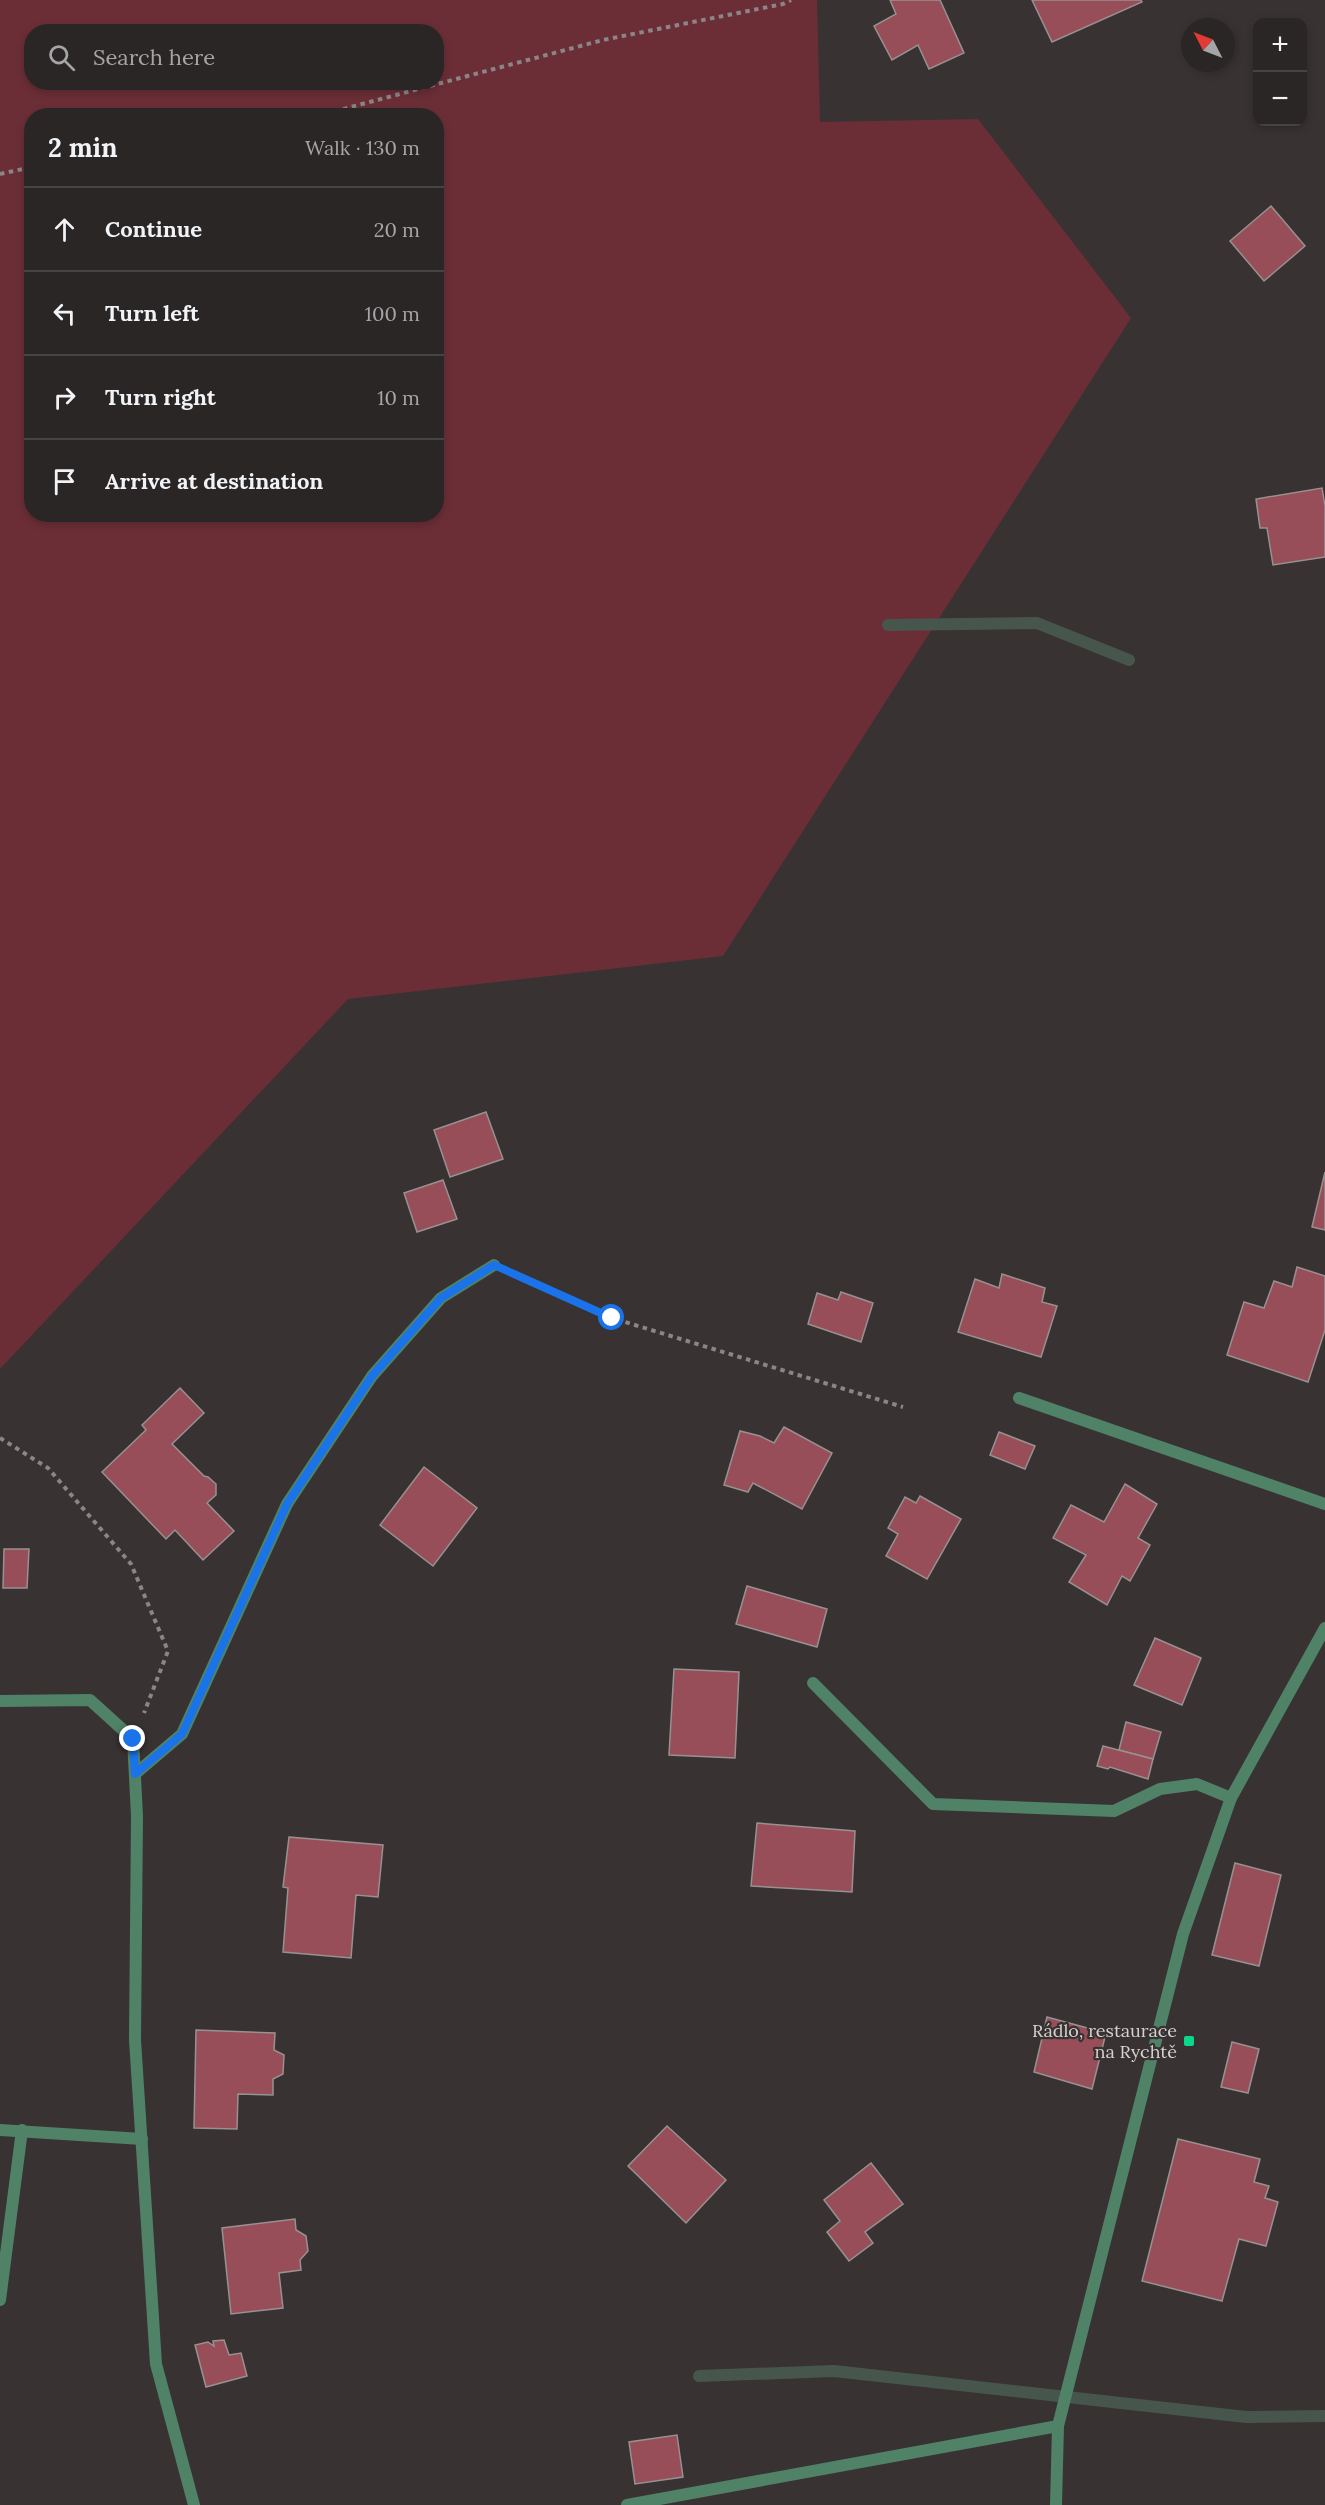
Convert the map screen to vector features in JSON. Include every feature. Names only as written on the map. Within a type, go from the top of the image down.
[{"type":"street","points":[[135,1774],[182,1734],[287,1504],[372,1376],[441,1298],[494,1265]]},
{"type":"street","points":[[1019,1398],[1325,1504]]},
{"type":"street","points":[[1056,2505],[1058,2426],[1183,1934],[1232,1798],[1325,1628]]},
{"type":"street","points":[[813,1683],[933,1804],[1114,1811],[1160,1789],[1197,1784],[1232,1798]]},
{"type":"street","points":[[0,1701],[90,1700],[133,1739],[137,1828],[135,2040],[156,2364],[194,2505]]},
{"type":"street","points":[[0,2130],[142,2139]]},
{"type":"street","points":[[0,2300],[22,2130]]},
{"type":"street","points":[[627,2505],[1058,2426]]},
{"type":"path","points":[[444,82],[603,39],[783,4],[791,0]]},
{"type":"path","points":[[347,108],[414,90]]},
{"type":"path","points":[[0,174],[24,169]]},
{"type":"path","points":[[494,1265],[612,1318],[903,1407]]},
{"type":"path","points":[[0,1438],[48,1468],[131,1564],[168,1651],[133,1739]]},
{"type":"shaded area","points":[[0,0],[817,0],[820,122],[978,119],[1131,318],[723,956],[348,999],[0,1369]]},
{"type":"building","points":[[890,0],[940,0],[964,53],[929,69],[918,45],[892,60],[874,26],[896,14]]},
{"type":"building","points":[[1032,0],[1141,0],[1142,2],[1052,42]]},
{"type":"building","points":[[1271,206],[1305,246],[1264,281],[1230,241]]},
{"type":"building","points":[[1322,488],[1325,506],[1325,557],[1273,565],[1267,528],[1260,528],[1256,499]]},
{"type":"building","points":[[486,1112],[503,1159],[450,1177],[434,1130]]},
{"type":"building","points":[[1325,1172],[1325,1230],[1312,1227]]},
{"type":"building","points":[[443,1180],[457,1219],[417,1232],[404,1193]]},
{"type":"building","points":[[1297,1267],[1325,1276],[1325,1330],[1308,1382],[1227,1355],[1244,1302],[1264,1308],[1274,1281],[1292,1287]]},
{"type":"building","points":[[1002,1274],[1045,1288],[1042,1302],[1057,1306],[1041,1357],[958,1332],[975,1279],[999,1288]]},
{"type":"building","points":[[841,1292],[873,1303],[861,1342],[808,1324],[817,1293],[838,1300]]},
{"type":"building","points":[[180,1388],[204,1413],[172,1444],[204,1476],[216,1484],[216,1495],[207,1503],[234,1531],[203,1560],[175,1530],[166,1539],[102,1472],[146,1430],[142,1425]]},
{"type":"building","points":[[784,1427],[832,1453],[802,1509],[753,1483],[748,1492],[724,1485],[740,1431],[760,1436],[774,1443]]},
{"type":"building","points":[[999,1432],[1035,1446],[1025,1469],[990,1455]]},
{"type":"building","points":[[424,1467],[477,1508],[433,1566],[380,1525]]},
{"type":"building","points":[[1125,1484],[1157,1504],[1138,1538],[1150,1545],[1130,1581],[1122,1576],[1107,1605],[1069,1582],[1086,1555],[1053,1538],[1071,1505],[1104,1522]]},
{"type":"building","points":[[920,1496],[961,1519],[927,1579],[886,1556],[898,1534],[888,1528],[905,1497],[916,1503]]},
{"type":"building","points":[[4,1549],[29,1549],[27,1588],[3,1588]]},
{"type":"building","points":[[747,1586],[827,1609],[817,1647],[736,1624]]},
{"type":"building","points":[[1155,1638],[1201,1658],[1182,1705],[1134,1685]]},
{"type":"building","points":[[674,1669],[739,1672],[735,1758],[669,1755]]},
{"type":"building","points":[[1126,1722],[1161,1732],[1153,1759],[1119,1750]]},
{"type":"building","points":[[1103,1746],[1153,1759],[1148,1779],[1110,1767],[1108,1769],[1097,1766]]},
{"type":"building","points":[[757,1823],[855,1831],[852,1892],[751,1886]]},
{"type":"building","points":[[289,1837],[383,1845],[378,1897],[356,1895],[351,1958],[283,1952],[288,1888],[283,1887]]},
{"type":"building","points":[[1235,1863],[1281,1875],[1259,1966],[1212,1955]]},
{"type":"building","points":[[1047,2017],[1106,2033],[1092,2089],[1034,2072]]},
{"type":"building","points":[[196,2030],[275,2033],[274,2050],[284,2055],[283,2074],[273,2079],[273,2095],[238,2094],[237,2129],[194,2128]]},
{"type":"building","points":[[1232,2042],[1259,2049],[1248,2093],[1221,2087]]},
{"type":"building","points":[[667,2126],[726,2180],[686,2223],[628,2166]]},
{"type":"building","points":[[1178,2139],[1260,2159],[1254,2182],[1269,2186],[1265,2198],[1278,2202],[1266,2246],[1239,2239],[1222,2301],[1142,2281]]},
{"type":"building","points":[[871,2163],[903,2204],[865,2232],[873,2243],[849,2261],[827,2232],[840,2221],[824,2200]]},
{"type":"building","points":[[295,2219],[296,2230],[306,2236],[308,2251],[300,2260],[301,2270],[279,2273],[283,2308],[231,2314],[222,2228]]},
{"type":"building","points":[[224,2340],[229,2355],[241,2353],[247,2376],[206,2387],[195,2345],[208,2342],[214,2346],[213,2341]]},
{"type":"building","points":[[677,2435],[683,2477],[635,2484],[629,2442]]},
{"type":"waterway","points":[[888,625],[1037,623],[1129,660]]},
{"type":"waterway","points":[[699,2376],[834,2371],[1246,2417],[1325,2416]]},
{"type":"place","name":"Rádlo, restaurace na Rychtě","points":[[1189,2041]]},
{"type":"route","points":[[133,1739],[135,1774],[182,1734],[217,1662],[287,1504],[372,1376],[441,1298],[494,1265],[612,1318]]}]
